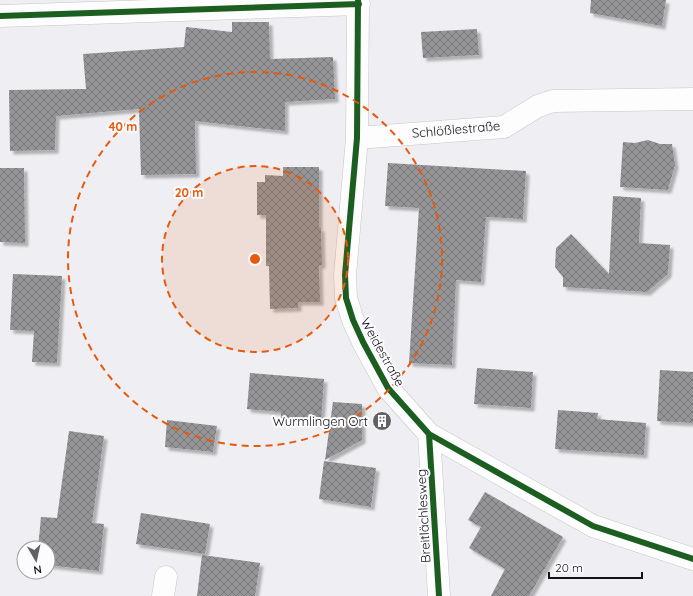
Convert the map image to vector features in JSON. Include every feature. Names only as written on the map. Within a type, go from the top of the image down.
[{"type":"street","points":[[0,16],[358,2]]},
{"type":"street","name":"Weidestraße","points":[[358,2],[357,138],[345,275],[346,298],[362,342],[388,388],[430,434],[599,529],[693,559]]},
{"type":"street","name":"Schlößlestraße","points":[[357,138],[504,127],[538,106],[553,101],[693,99]]},
{"type":"street","name":"Breitlächlesweg","points":[[430,434],[439,596]]},
{"type":"building","points":[[591,0],[666,0],[662,26],[590,13]]},
{"type":"building","points":[[232,22],[269,22],[270,59],[333,57],[335,99],[285,102],[285,131],[195,121],[196,174],[141,175],[139,109],[56,116],[55,150],[10,151],[9,90],[86,89],[83,54],[184,47],[186,27],[232,32]]},
{"type":"building","points":[[477,29],[479,55],[423,58],[421,32]]},
{"type":"building","points":[[648,140],[660,144],[672,144],[675,165],[668,190],[620,187],[623,142],[635,143]]},
{"type":"building","points":[[388,163],[526,171],[523,219],[486,217],[481,282],[456,280],[452,365],[409,363],[419,208],[385,206]]},
{"type":"building","points":[[283,167],[319,167],[319,228],[321,228],[322,265],[319,265],[320,302],[298,302],[298,308],[270,309],[269,266],[266,266],[266,215],[257,215],[257,182],[265,182],[265,175],[283,176]]},
{"type":"building","points":[[0,168],[24,168],[25,243],[0,242]]},
{"type":"building","points":[[613,196],[641,198],[639,243],[670,245],[668,274],[647,292],[563,287],[563,277],[555,267],[556,248],[571,234],[609,274]]},
{"type":"building","points":[[13,274],[62,276],[57,363],[32,362],[34,331],[10,330]]},
{"type":"building","points":[[477,368],[533,372],[531,408],[474,404]]},
{"type":"building","points":[[660,370],[693,372],[693,423],[657,421]]},
{"type":"building","points":[[250,373],[324,379],[321,424],[281,420],[281,412],[247,409]]},
{"type":"building","points":[[333,402],[362,404],[362,440],[325,460]]},
{"type":"building","points":[[558,410],[598,413],[597,419],[646,423],[644,455],[555,449]]},
{"type":"building","points":[[167,420],[217,426],[213,452],[165,447]]},
{"type":"building","points":[[69,431],[104,436],[92,523],[104,524],[99,571],[56,566],[56,540],[39,540],[41,517],[57,518]]},
{"type":"building","points":[[324,461],[376,468],[371,507],[319,499]]},
{"type":"building","points":[[485,492],[563,537],[529,596],[491,596],[505,569],[469,548],[481,527],[468,520]]},
{"type":"building","points":[[141,513],[210,524],[205,554],[136,544]]},
{"type":"building","points":[[202,555],[260,563],[255,596],[197,596]]},
{"type":"cycle path","points":[[358,0],[357,138],[345,275],[346,298],[353,320],[363,342],[388,388],[429,434],[593,526],[693,559]]},
{"type":"cycle path","points":[[0,16],[359,4]]},
{"type":"cycle path","points":[[429,434],[439,596]]},
{"type":"place","name":"Wurmlingen Ort","points":[[382,421]]}]
